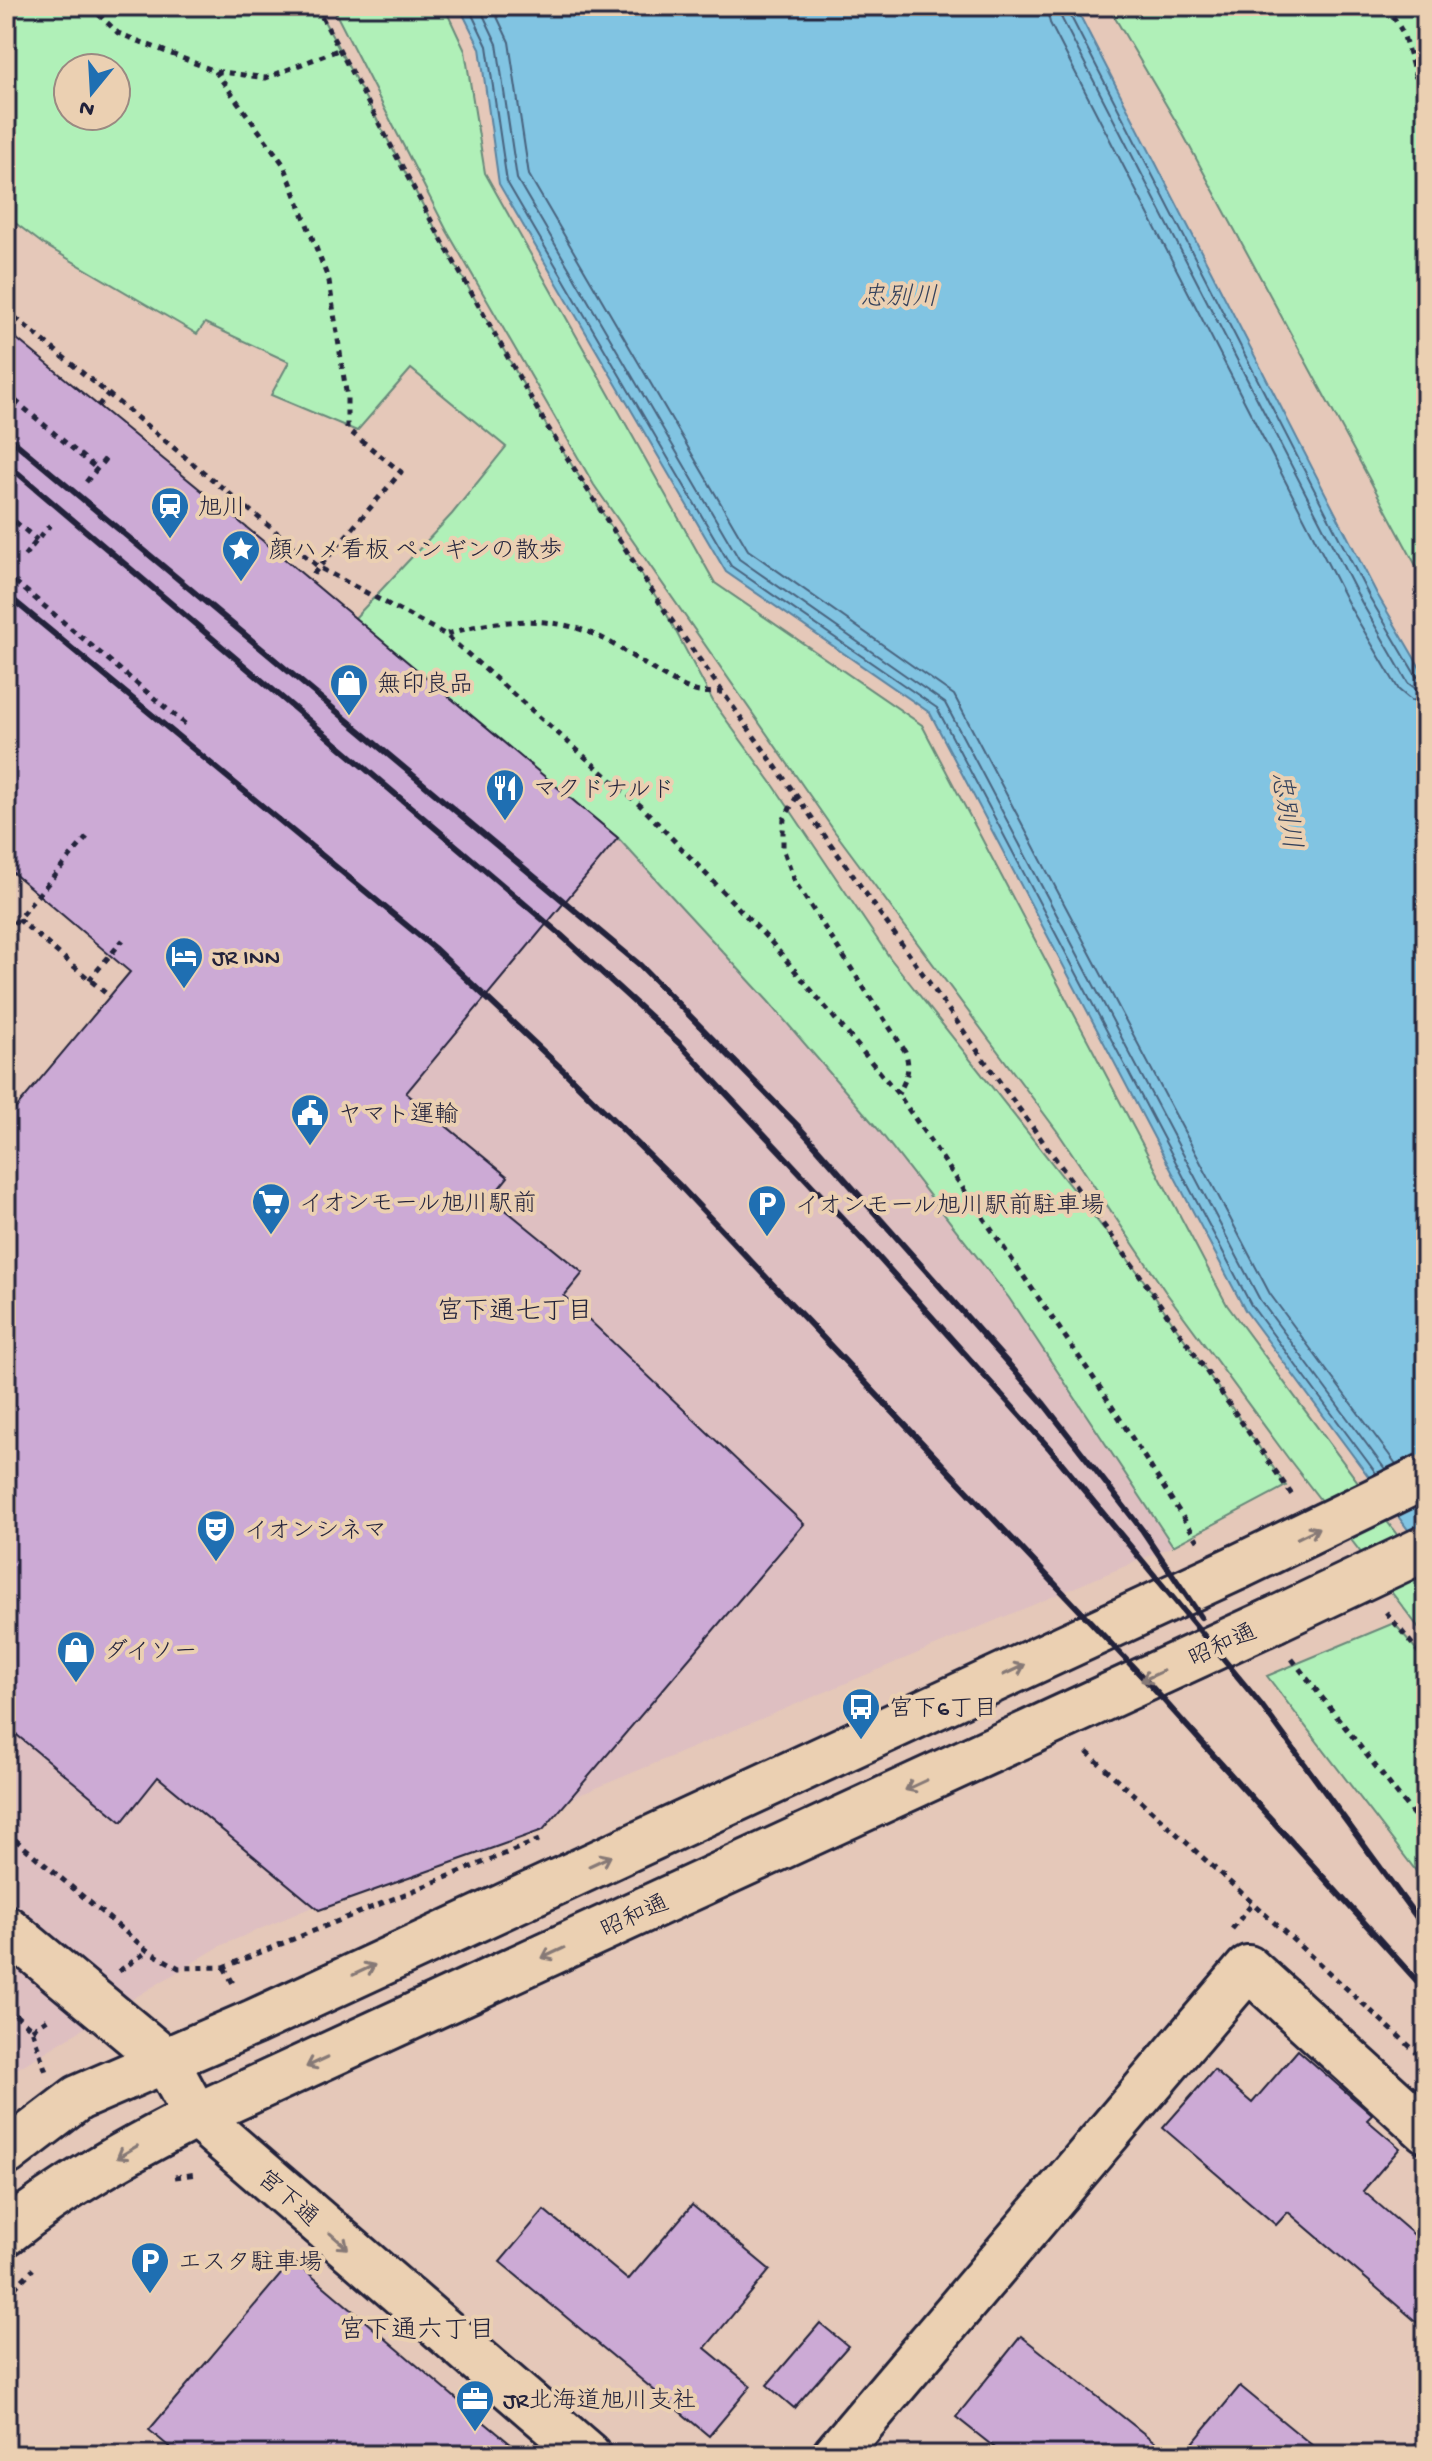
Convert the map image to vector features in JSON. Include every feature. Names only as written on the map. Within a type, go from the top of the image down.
[{"type":"street","points":[[6,2153],[78,2098],[166,2061],[1220,1557],[1426,1476]]},
{"type":"street","name":"昭和通","points":[[6,2233],[44,2202],[138,2146],[196,2116],[1279,1634],[1426,1548]]},
{"type":"street","name":"宮下通","points":[[6,1928],[166,2061],[196,2116],[588,2455]]},
{"type":"street","points":[[835,2455],[1248,1968],[1426,2130]]},
{"type":"path","points":[[90,6],[118,33],[215,71],[266,78],[338,50]]},
{"type":"path","points":[[316,6],[545,423],[665,611],[1137,1271],[1295,1499]]},
{"type":"path","points":[[1387,6],[1403,33],[1426,112]]},
{"type":"path","points":[[215,71],[284,165],[329,281],[347,398],[347,429],[401,472],[309,579]]},
{"type":"path","points":[[6,310],[320,568],[446,635],[642,807],[771,942],[898,1094],[1220,1557]]},
{"type":"path","points":[[6,393],[97,469]]},
{"type":"path","points":[[98,406],[108,394]]},
{"type":"path","points":[[86,482],[106,458]]},
{"type":"path","points":[[6,514],[37,540]]},
{"type":"path","points":[[24,556],[50,525]]},
{"type":"path","points":[[6,574],[185,724]]},
{"type":"path","points":[[446,635],[481,624],[504,622],[564,626],[599,637],[692,690],[724,692]]},
{"type":"path","points":[[797,796],[784,819],[783,848],[795,882],[813,913],[905,1051],[910,1066],[898,1094]]},
{"type":"path","points":[[6,933],[87,837]]},
{"type":"path","points":[[18,919],[109,996]]},
{"type":"path","points":[[89,980],[123,940]]},
{"type":"path","points":[[1384,1611],[1426,1661]]},
{"type":"path","points":[[1279,1634],[1426,1831]]},
{"type":"path","points":[[1081,1746],[1426,2061]]},
{"type":"path","points":[[6,1832],[148,1951],[179,1968],[224,1967],[542,1838]]},
{"type":"path","points":[[6,2007],[32,2029],[47,2073],[37,2079]]},
{"type":"path","points":[[164,2184],[177,2176],[200,2173]]},
{"type":"path","points":[[6,2297],[39,2262]]},
{"type":"shaded area","points":[[354,619],[618,838],[768,1001],[877,1128],[1009,1298],[1173,1546],[222,1945],[6,2078],[6,1121],[178,914]]},
{"type":"green space","points":[[6,6],[316,6],[441,239],[545,423],[665,611],[714,703],[890,958],[1137,1271],[1286,1486],[1173,1546],[1009,1298],[877,1128],[768,1001],[618,838],[354,619],[452,514],[506,447],[411,369],[357,431],[271,395],[289,362],[205,323],[197,334],[43,244],[6,216]]},
{"type":"green space","points":[[332,6],[444,6],[465,51],[485,173],[715,583],[922,725],[1227,1305],[1426,1574],[1426,1637],[1165,1291],[1057,1131],[835,832],[594,485],[447,231]]},
{"type":"green space","points":[[1108,6],[1426,6],[1426,584],[1178,125]]},
{"type":"green space","points":[[1394,1623],[1426,1661],[1426,1884],[1267,1676]]},
{"type":"water","name":"忠別川","points":[[459,6],[1075,6],[1377,594],[1426,678],[1426,1554],[1245,1310],[930,713],[726,572],[499,184],[480,48]]},
{"type":"building","points":[[6,330],[618,838],[406,1093],[508,1177],[491,1198],[583,1273],[564,1296],[804,1524],[543,1830],[319,1910],[158,1777],[122,1822],[6,1726],[6,1120],[130,972],[6,867]]},
{"type":"building","points":[[1298,2050],[1372,2115],[1367,2120],[1400,2148],[1363,2191],[1426,2245],[1426,2330],[1288,2212],[1276,2225],[1163,2128],[1214,2070],[1252,2103]]},
{"type":"building","points":[[692,2205],[770,2270],[705,2348],[751,2386],[709,2436],[500,2262],[544,2210],[628,2280]]},
{"type":"building","name":"エスタ駐車場","points":[[293,2260],[524,2455],[179,2455],[149,2430]]},
{"type":"building","points":[[820,2323],[848,2346],[794,2408],[767,2385]]},
{"type":"building","points":[[1021,2336],[1171,2455],[1004,2455],[956,2417]]},
{"type":"building","points":[[1240,2386],[1324,2455],[1183,2455]]},
{"type":"railway","points":[[6,435],[640,965],[797,1125],[1044,1404],[1143,1531],[1201,1617]]},
{"type":"railway","points":[[6,463],[561,935],[680,1044],[872,1250],[1050,1449],[1262,1706],[1426,1930]]},
{"type":"railway","points":[[6,594],[434,948],[564,1071],[682,1188],[1150,1685],[1426,1991]]},
{"type":"place","name":"旭川","points":[[170,540]]},
{"type":"place","name":"顔ハメ看板 ペンギンの散歩","points":[[241,583]]},
{"type":"place","name":"無印良品","points":[[349,717]]},
{"type":"place","name":"マクドナルド","points":[[505,822]]},
{"type":"place","name":"JR INN","points":[[184,990]]},
{"type":"place","name":"ヤマト運輸","points":[[310,1147]]},
{"type":"place","name":"イオンモール旭川駅前","points":[[271,1236]]},
{"type":"place","name":"イオンモール旭川駅前駐車場","points":[[767,1238]]},
{"type":"place","name":"イオンシネマ","points":[[216,1563]]},
{"type":"place","name":"ダイソー","points":[[76,1684]]},
{"type":"place","name":"宮下6丁目","points":[[861,1741]]},
{"type":"place","name":"エスタ駐車場","points":[[150,2295]]},
{"type":"place","name":"JR北海道旭川支社","points":[[475,2433]]},
{"type":"district","name":"宮下通七丁目","points":[[515,1309]]},
{"type":"district","name":"宮下通六丁目","points":[[417,2328]]}]
